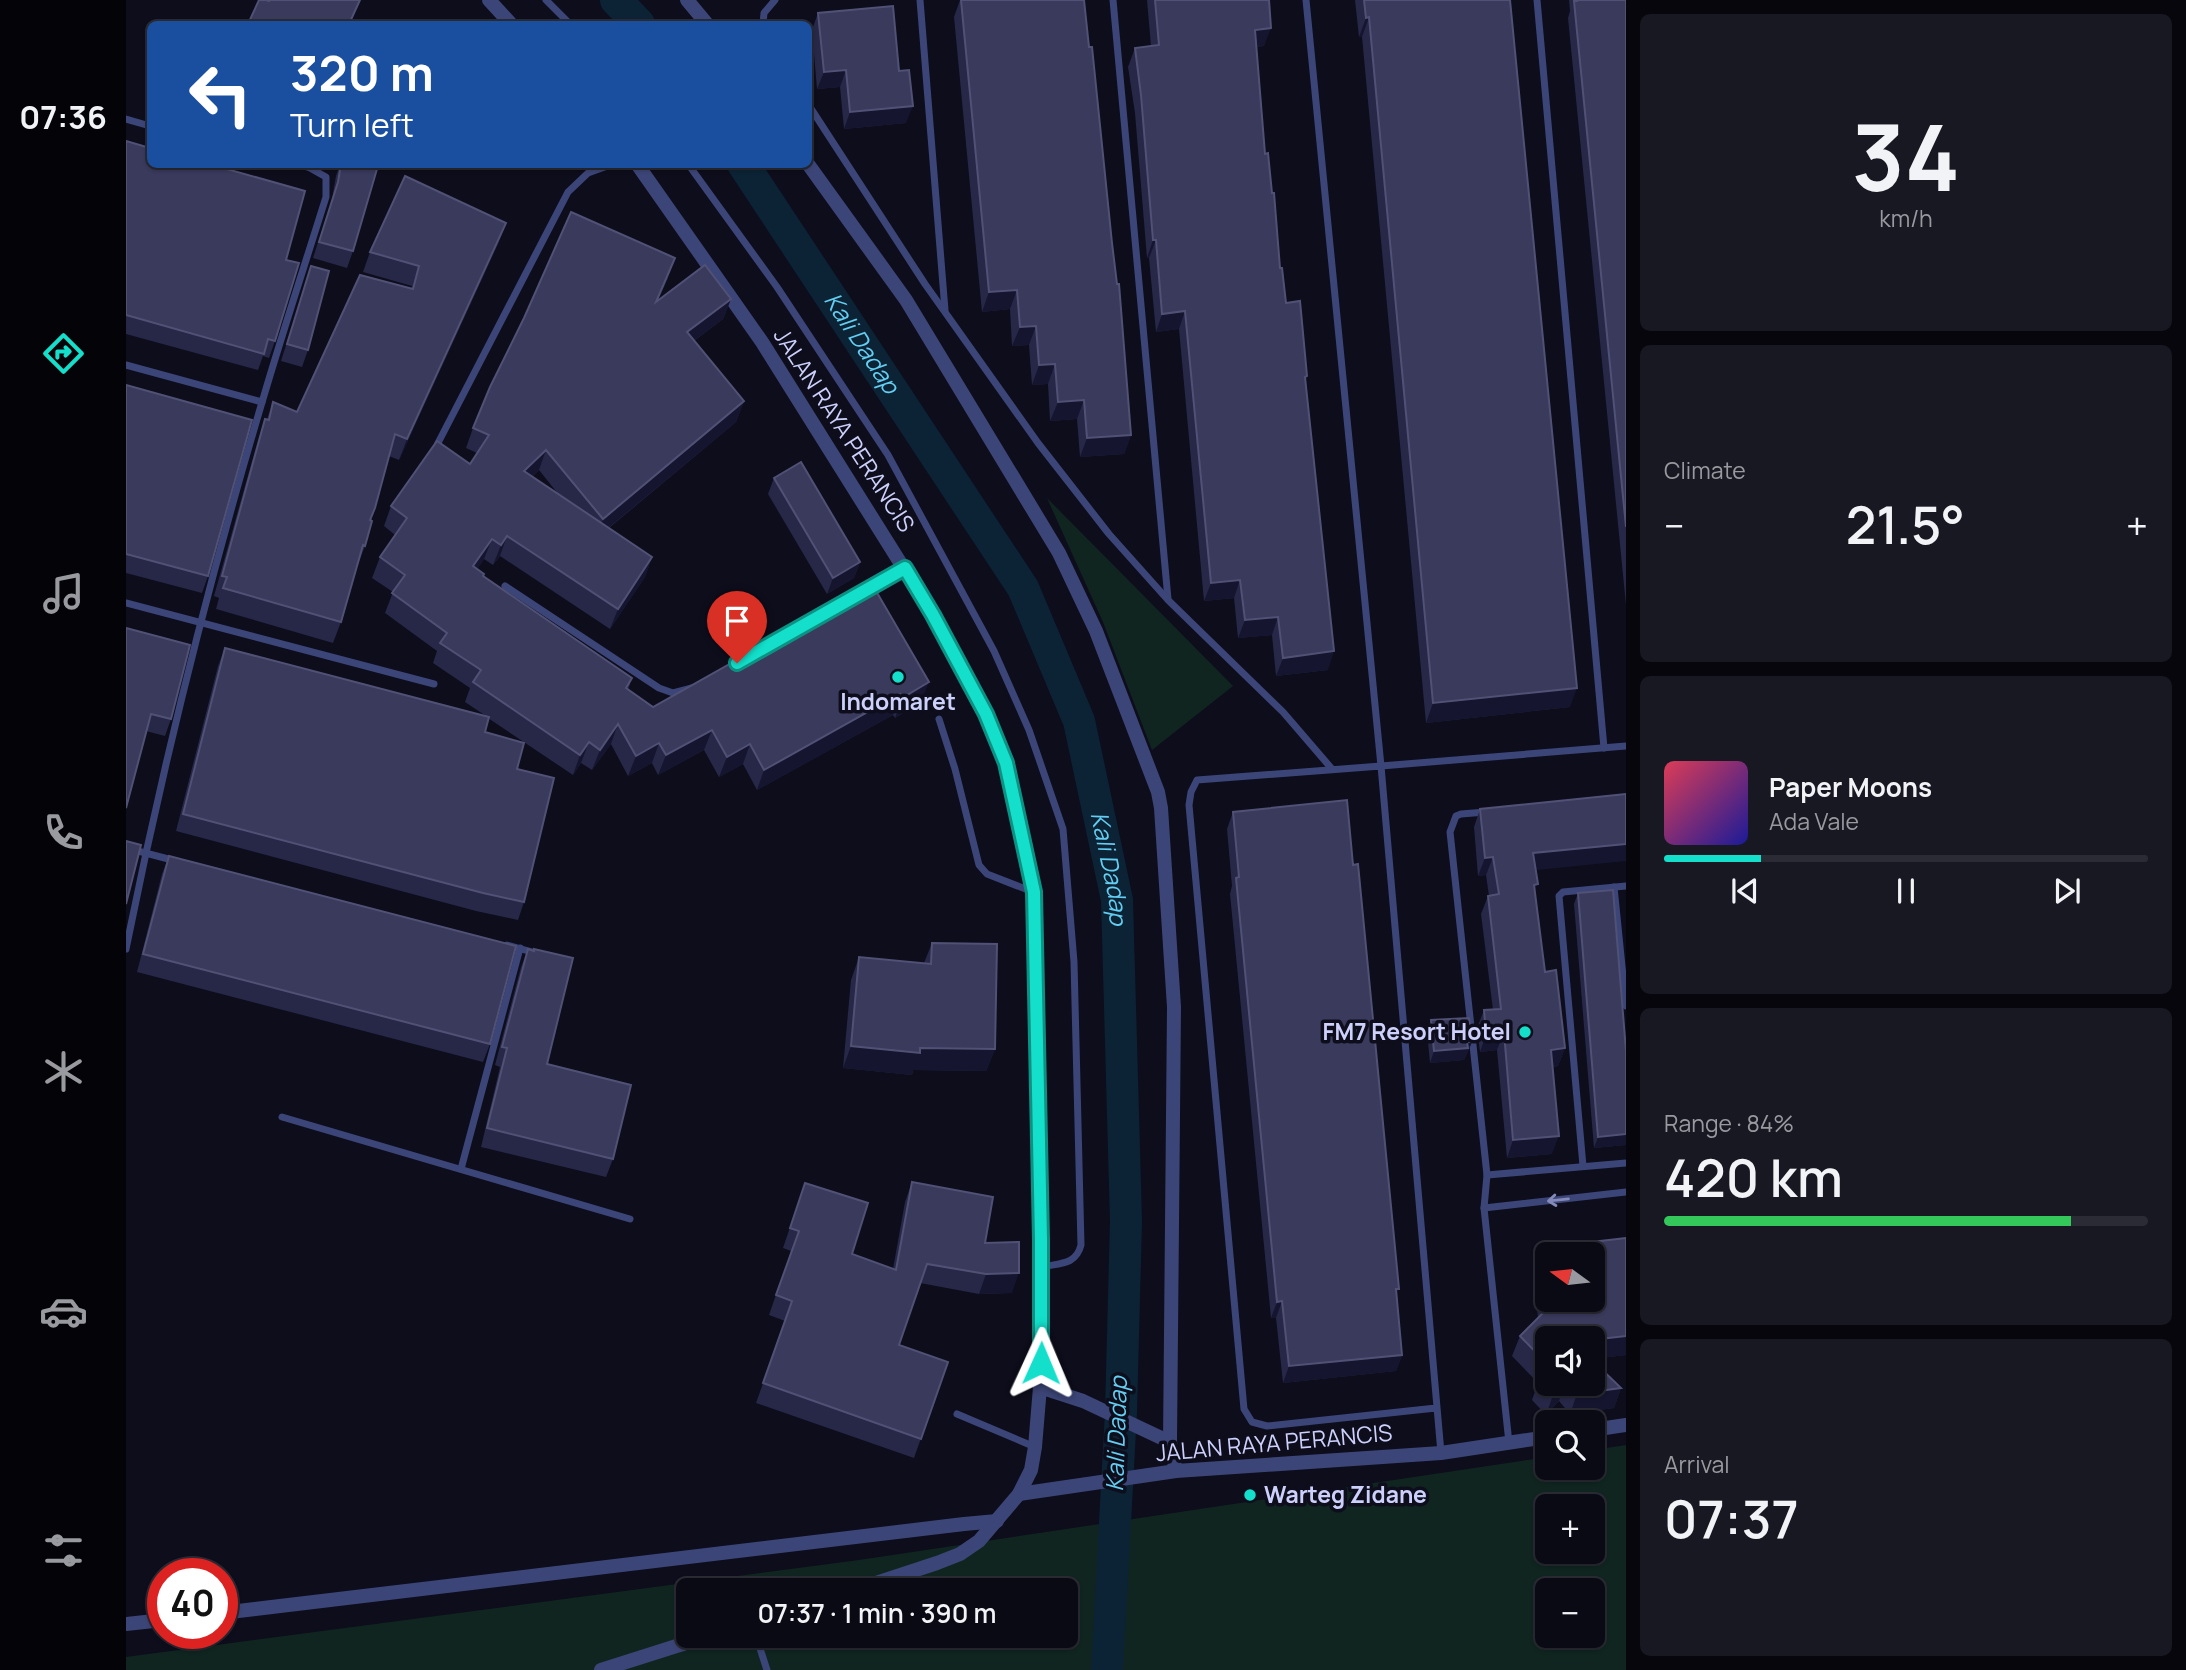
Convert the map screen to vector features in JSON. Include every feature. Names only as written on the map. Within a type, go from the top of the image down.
[{"type":"street","points":[[489,0],[508,21]]},
{"type":"street","points":[[687,0],[704,21]]},
{"type":"street","name":"JALAN RAYA PERANCIS","points":[[640,168],[762,342],[905,568],[986,714],[1006,763],[1034,892],[1041,1267],[1040,1387],[1035,1447],[1031,1470],[1019,1494]]},
{"type":"street","points":[[811,168],[906,300],[1059,553],[1096,631],[1158,792],[1174,1007],[1170,1441],[1177,1471]]},
{"type":"street","points":[[1040,1387],[1083,1401],[1170,1441]]},
{"type":"street","points":[[1605,1428],[1626,1425]]},
{"type":"street","name":"JALAN RAYA PERANCIS","points":[[1019,1494],[1177,1471],[1441,1452],[1535,1439]]},
{"type":"street","points":[[893,1578],[960,1554],[979,1541],[1019,1494]]},
{"type":"street","points":[[238,1611],[997,1521]]},
{"type":"street","points":[[126,1625],[147,1622]]},
{"type":"street","points":[[601,1670],[676,1646]]},
{"type":"lane","points":[[546,0],[567,21]]},
{"type":"lane","points":[[763,21],[764,13],[775,0]]},
{"type":"lane","points":[[920,0],[945,311]]},
{"type":"lane","points":[[1113,0],[1168,600]]},
{"type":"lane","points":[[1307,0],[1381,766],[1441,1452]]},
{"type":"lane","points":[[1537,0],[1604,748]]},
{"type":"lane","points":[[812,110],[925,284],[1038,443],[1109,534],[1168,600],[1283,712],[1332,769]]},
{"type":"lane","points":[[126,119],[147,125]]},
{"type":"lane","points":[[126,949],[145,853],[201,624],[262,402],[326,197],[326,177],[310,168]]},
{"type":"lane","points":[[438,443],[568,192],[588,173],[602,168]]},
{"type":"lane","points":[[691,168],[777,287],[888,455],[994,651],[1029,730],[1063,830],[1074,962],[1081,1245],[1078,1255],[1071,1261],[1041,1267]]},
{"type":"lane","points":[[126,365],[262,402]]},
{"type":"lane","points":[[858,594],[905,568]]},
{"type":"lane","points":[[505,586],[659,688],[673,693],[692,688],[704,681]]},
{"type":"lane","points":[[126,603],[434,684]]},
{"type":"lane","points":[[939,719],[955,769],[979,865],[987,874],[1034,892]]},
{"type":"lane","points":[[1436,1408],[1267,1426],[1252,1422],[1244,1409],[1189,805],[1191,792],[1197,779],[1626,746]]},
{"type":"lane","points":[[1488,812],[1461,814],[1456,817],[1450,832],[1486,1175],[1483,1208],[1509,1443]]},
{"type":"lane","points":[[126,848],[186,864]]},
{"type":"lane","points":[[1583,1166],[1559,896],[1563,892],[1626,886]]},
{"type":"lane","points":[[1614,887],[1626,1006]]},
{"type":"lane","points":[[493,942],[541,954]]},
{"type":"lane","points":[[461,1169],[520,948]]},
{"type":"lane","points":[[282,1117],[630,1219]]},
{"type":"lane","points":[[1486,1175],[1626,1163]]},
{"type":"lane","points":[[1483,1208],[1626,1192]]},
{"type":"lane","points":[[957,1414],[1035,1447]]},
{"type":"lane","points":[[760,1648],[766,1670]]},
{"type":"green space","points":[[1047,498],[1233,686],[1152,750],[1103,622]]},
{"type":"green space","points":[[1626,1445],[1626,1670],[126,1670],[126,1657],[186,1649],[238,1649],[238,1642],[676,1584],[676,1648],[1078,1648],[1078,1578],[723,1578],[1535,1459],[1535,1480],[1605,1480],[1605,1448]]},
{"type":"building","points":[[259,0],[360,0],[350,21],[249,21]]},
{"type":"building","points":[[961,0],[1084,0],[1089,47],[1092,47],[1112,243],[1119,284],[1131,435],[1087,438],[1084,400],[1058,402],[1055,364],[1039,365],[1036,326],[1020,327],[1017,290],[989,292]]},
{"type":"building","points":[[1155,0],[1269,0],[1271,28],[1255,30],[1265,154],[1268,153],[1274,193],[1280,268],[1286,303],[1300,301],[1305,377],[1334,651],[1283,658],[1278,617],[1245,620],[1240,580],[1211,583],[1185,311],[1162,314],[1156,240],[1153,240],[1135,48],[1159,45]]},
{"type":"building","points":[[1364,0],[1510,0],[1577,688],[1433,703],[1369,17],[1366,18]]},
{"type":"building","points":[[1626,0],[1626,527],[1574,1]]},
{"type":"building","points":[[893,6],[899,71],[909,70],[913,106],[850,112],[846,70],[824,72],[818,13]]},
{"type":"building","points":[[126,141],[147,147],[147,168],[223,168],[305,191],[286,260],[299,263],[275,341],[268,339],[264,354],[126,315]]},
{"type":"building","points":[[340,168],[377,169],[353,251],[319,242]]},
{"type":"building","points":[[405,176],[506,223],[407,439],[395,434],[341,622],[223,588],[227,577],[222,576],[265,419],[269,420],[273,402],[297,412],[360,275],[413,289],[419,266],[370,252]]},
{"type":"building","points":[[571,212],[675,258],[656,302],[705,265],[731,299],[687,332],[744,401],[603,519],[546,450],[524,471],[652,557],[618,609],[507,536],[501,545],[492,539],[473,566],[484,574],[483,576],[632,678],[626,688],[653,707],[872,584],[929,682],[902,698],[900,694],[764,770],[750,744],[727,757],[712,730],[666,755],[659,743],[636,756],[618,724],[600,750],[589,742],[580,755],[473,682],[481,670],[440,643],[447,633],[392,593],[405,575],[380,557],[407,518],[391,506],[437,441],[470,464],[489,435],[473,428]]},
{"type":"building","points":[[311,266],[329,271],[308,350],[287,344]]},
{"type":"building","points":[[126,385],[252,420],[208,576],[126,554]]},
{"type":"building","points":[[801,462],[860,562],[833,578],[774,478]]},
{"type":"building","points":[[126,628],[190,645],[171,719],[151,714],[126,808]]},
{"type":"building","points":[[225,648],[489,717],[485,732],[524,743],[517,769],[554,778],[524,902],[183,814]]},
{"type":"building","points":[[1626,794],[1626,844],[1533,853],[1538,884],[1534,885],[1545,972],[1556,970],[1565,1048],[1551,1050],[1559,1136],[1513,1140],[1504,1032],[1486,1034],[1484,1010],[1501,1009],[1488,896],[1499,894],[1493,857],[1485,858],[1480,809]]},
{"type":"building","points":[[1347,800],[1353,865],[1358,864],[1399,1289],[1396,1289],[1402,1355],[1289,1366],[1282,1301],[1277,1302],[1236,878],[1239,877],[1233,812]]},
{"type":"building","points":[[126,841],[141,845],[126,904]]},
{"type":"building","points":[[169,856],[516,946],[490,1044],[143,954]]},
{"type":"building","points":[[1613,890],[1626,1051],[1626,1134],[1598,1137],[1578,893]]},
{"type":"building","points":[[932,943],[997,944],[995,1049],[920,1048],[920,1053],[851,1046],[859,957],[931,964]]},
{"type":"building","points":[[528,949],[573,958],[547,1064],[631,1085],[613,1159],[487,1128],[507,1048],[502,1047]]},
{"type":"building","points":[[1469,1018],[1472,1042],[1467,1042],[1468,1048],[1434,1051],[1431,1020]]},
{"type":"building","points":[[912,1182],[993,1197],[985,1243],[1019,1242],[1019,1273],[986,1274],[927,1264],[899,1345],[948,1362],[921,1439],[763,1383],[792,1301],[776,1295],[799,1231],[790,1228],[805,1183],[868,1203],[852,1254],[896,1270]]},
{"type":"building","points":[[1626,1238],[1626,1336],[1605,1338],[1605,1326],[1535,1326],[1535,1352],[1520,1336],[1544,1312],[1605,1312],[1605,1242],[1592,1242]]},
{"type":"building","points":[[1605,1373],[1621,1388],[1605,1390]]},
{"type":"waterway","name":"Kali Dadap","points":[[616,0],[636,21]]},
{"type":"waterway","name":"Kali Dadap","points":[[746,168],[1023,588],[1079,721],[1117,900],[1126,1221],[1121,1412],[1107,1670]]},
{"type":"place","name":"Indomaret","points":[[898,677]]},
{"type":"place","name":"FM7 Resort Hotel","points":[[1525,1032]]},
{"type":"place","name":"Warteg Zidane","points":[[1250,1495]]},
{"type":"route","points":[[737,663],[905,568],[986,714],[1006,763],[1034,892],[1041,1363]]}]
